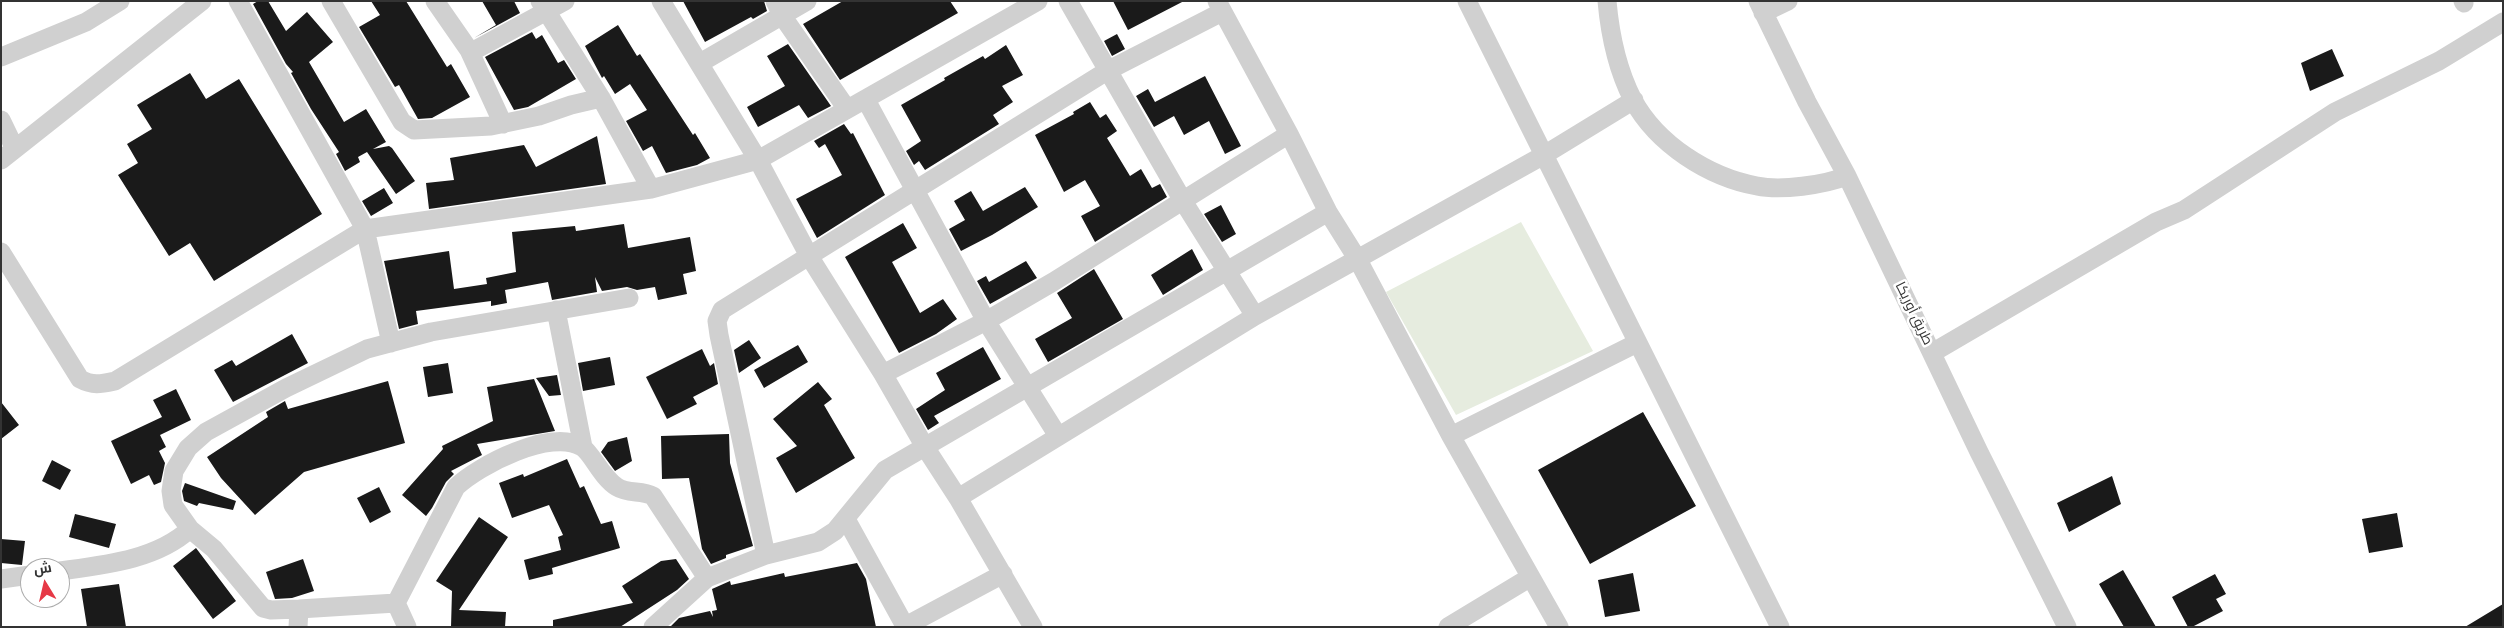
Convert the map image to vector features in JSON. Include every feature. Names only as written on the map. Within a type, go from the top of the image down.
[{"type":"street","points":[[1,57],[86,22],[120,1]]},
{"type":"street","points":[[1,120],[8,155],[202,1]]},
{"type":"street","points":[[238,1],[365,229],[391,343]]},
{"type":"street","points":[[331,1],[405,126],[414,130],[503,124],[601,98]]},
{"type":"street","points":[[435,1],[469,50],[503,124]]},
{"type":"street","points":[[469,50],[475,50],[543,6],[565,1]]},
{"type":"street","points":[[661,1],[758,160],[809,256],[883,374],[924,447],[958,498],[1033,627]]},
{"type":"street","points":[[700,63],[779,9],[807,1]]},
{"type":"street","points":[[1,252],[80,379],[88,384],[99,385],[115,381],[365,229],[651,189],[758,160],[1038,1]]},
{"type":"street","points":[[1068,1],[1184,201],[1255,316]]},
{"type":"street","points":[[1467,1],[1780,627]]},
{"type":"street","points":[[1607,1],[1613,46],[1623,76],[1634,100],[1662,137],[1685,156],[1730,178],[1758,186],[1779,188],[1830,182],[1847,176]]},
{"type":"street","points":[[1760,7],[1788,1]]},
{"type":"street","points":[[543,6],[601,98],[651,189]]},
{"type":"street","points":[[766,555],[717,321],[722,310],[914,189],[1107,71],[1219,6],[1289,134],[1328,212],[1358,260],[1451,436],[1559,627]]},
{"type":"street","name":"طريق أوريكا","points":[[1760,7],[1807,102],[1847,176],[1932,354],[2068,627]]},
{"type":"street","points":[[779,9],[846,109]]},
{"type":"street","points":[[1932,354],[2156,222],[2184,210],[2335,112],[2439,61],[2503,22]]},
{"type":"street","points":[[866,100],[986,321],[1058,436]]},
{"type":"street","points":[[958,498],[1255,316],[1544,155],[1634,100]]},
{"type":"street","points":[[883,374],[986,321],[1053,282],[1289,134]]},
{"type":"street","points":[[653,627],[707,578],[766,555],[818,542],[835,531],[885,470],[1328,212]]},
{"type":"street","points":[[396,603],[298,618],[262,608],[214,549],[190,529],[173,505],[174,471],[188,448],[206,432],[286,388],[367,349],[430,332],[629,298]]},
{"type":"street","points":[[556,310],[583,447],[606,478],[618,488],[634,492],[646,492],[653,496],[707,578]]},
{"type":"street","points":[[1451,436],[1637,343]]},
{"type":"street","points":[[396,603],[456,487],[470,474],[527,447],[563,443],[583,447]]},
{"type":"street","points":[[846,519],[904,626],[1003,574]]},
{"type":"street","points":[[70,569],[130,559],[164,548],[190,529]]},
{"type":"street","points":[[1,579],[20,576]]},
{"type":"street","points":[[1448,627],[1530,578]]},
{"type":"street","points":[[396,603],[407,627]]},
{"type":"shaded area","points":[[1521,222],[1593,351],[1456,415],[1386,292]]},
{"type":"building","points":[[258,1],[268,1],[286,31],[307,12],[333,42],[309,62],[344,122],[366,109],[386,142],[373,149],[389,146],[392,148],[415,181],[396,194],[367,152],[358,157],[360,162],[345,171],[336,154],[339,152],[311,109],[291,73],[293,72],[286,64],[253,4]]},
{"type":"building","points":[[371,1],[406,1],[447,67],[451,64],[470,97],[432,118],[418,119],[399,85],[395,87],[359,27],[380,15]]},
{"type":"building","points":[[482,1],[514,1],[520,13],[474,38],[496,25]]},
{"type":"building","points":[[683,1],[764,1],[767,11],[753,19],[751,17],[705,42]]},
{"type":"building","points":[[843,1],[950,1],[958,13],[840,80],[803,24]]},
{"type":"building","points":[[1113,1],[1184,1],[1128,30]]},
{"type":"building","points":[[618,25],[637,56],[640,54],[693,135],[695,133],[710,158],[697,165],[666,173],[652,146],[643,151],[626,121],[647,110],[630,84],[615,94],[604,76],[602,78],[585,46]]},
{"type":"building","points":[[532,32],[536,39],[542,35],[558,63],[564,60],[576,79],[528,107],[514,110],[485,57]]},
{"type":"building","points":[[1117,34],[1125,49],[1112,56],[1104,41]]},
{"type":"building","points":[[788,44],[831,106],[808,118],[799,105],[758,127],[747,107],[785,86],[767,56]]},
{"type":"building","points":[[1006,45],[1023,75],[1002,86],[1013,102],[993,115],[999,124],[925,170],[919,161],[914,165],[906,151],[921,141],[901,105],[945,80],[944,78],[983,56],[985,59]]},
{"type":"building","points":[[2332,49],[2344,76],[2310,91],[2301,63]]},
{"type":"building","points":[[190,73],[206,99],[239,79],[322,214],[214,281],[190,243],[169,256],[118,175],[138,163],[127,144],[152,129],[137,105]]},
{"type":"building","points":[[1205,76],[1241,146],[1225,154],[1209,121],[1184,135],[1174,116],[1154,127],[1136,96],[1148,89],[1155,102]]},
{"type":"building","points":[[1090,102],[1100,118],[1106,114],[1117,131],[1107,138],[1130,176],[1141,169],[1152,188],[1160,184],[1167,197],[1095,242],[1081,216],[1100,206],[1085,180],[1064,192],[1035,135],[1074,114],[1073,112]]},
{"type":"building","points":[[844,124],[851,134],[853,133],[885,195],[817,238],[796,199],[842,175],[825,144],[819,148],[814,141]]},
{"type":"building","points":[[597,136],[606,184],[429,209],[426,183],[454,180],[450,158],[524,145],[536,167]]},
{"type":"building","points":[[1025,187],[1038,207],[961,251],[949,229],[965,220],[954,201],[971,191],[983,211]]},
{"type":"building","points":[[384,188],[393,203],[371,216],[362,201]]},
{"type":"building","points":[[1221,205],[1236,234],[1222,242],[1204,214]]},
{"type":"building","points":[[903,223],[917,248],[892,262],[920,313],[943,299],[957,319],[936,334],[899,353],[845,257]]},
{"type":"building","points":[[624,224],[628,248],[690,237],[696,271],[683,274],[687,294],[658,300],[655,287],[637,290],[627,287],[602,291],[595,277],[597,292],[552,300],[548,282],[505,290],[507,303],[491,306],[491,301],[416,311],[418,324],[399,329],[384,261],[449,251],[454,289],[487,284],[486,278],[516,272],[512,232],[575,226],[576,231]]},
{"type":"building","points":[[1192,249],[1203,270],[1163,295],[1151,275]]},
{"type":"building","points":[[1026,261],[1037,278],[990,304],[977,281],[986,276],[989,282]]},
{"type":"building","points":[[1094,269],[1123,319],[1048,362],[1035,339],[1072,318],[1057,293]]},
{"type":"building","points":[[292,334],[308,363],[233,402],[214,370],[232,360],[236,366]]},
{"type":"building","points":[[749,340],[761,358],[739,373],[734,350]]},
{"type":"building","points":[[798,345],[808,362],[764,388],[754,370]]},
{"type":"building","points":[[983,347],[1001,379],[934,416],[939,423],[928,430],[916,409],[945,390],[936,373]]},
{"type":"building","points":[[702,349],[710,366],[714,363],[718,384],[693,397],[697,404],[667,419],[646,377]]},
{"type":"building","points":[[610,357],[615,385],[583,391],[578,363]]},
{"type":"building","points":[[448,363],[453,393],[428,397],[423,367]]},
{"type":"building","points":[[557,375],[561,395],[549,396],[536,378]]},
{"type":"building","points":[[534,379],[555,431],[477,444],[482,455],[451,471],[454,474],[446,482],[426,516],[402,495],[443,449],[442,446],[493,421],[487,387]]},
{"type":"building","points":[[388,381],[405,443],[304,472],[255,515],[221,478],[207,457],[268,417],[266,412],[285,401],[288,409]]},
{"type":"building","points":[[818,382],[832,399],[824,405],[855,458],[796,493],[776,458],[797,446],[773,419]]},
{"type":"building","points":[[176,389],[191,420],[160,435],[166,447],[159,451],[165,463],[161,482],[154,485],[149,475],[131,484],[111,441],[162,417],[153,400]]},
{"type":"building","points":[[1,402],[19,425],[1,439]]},
{"type":"building","points":[[1643,412],[1696,506],[1590,564],[1538,470]]},
{"type":"building","points":[[729,434],[730,463],[753,546],[726,555],[726,558],[711,564],[702,549],[689,478],[662,479],[661,436]]},
{"type":"building","points":[[627,437],[632,461],[615,471],[601,452],[608,442]]},
{"type":"building","points":[[567,459],[580,488],[584,486],[601,524],[612,521],[620,548],[552,568],[553,574],[529,580],[524,560],[561,550],[558,537],[563,535],[549,505],[512,518],[499,483],[523,474],[524,477]]},
{"type":"building","points":[[52,460],[71,470],[60,490],[42,481]]},
{"type":"building","points":[[2112,476],[2121,504],[2069,532],[2057,503]]},
{"type":"building","points":[[185,483],[236,501],[233,510],[199,503],[197,506],[184,501],[182,491]]},
{"type":"building","points":[[379,487],[391,512],[370,523],[357,498]]},
{"type":"building","points":[[2397,513],[2403,547],[2369,553],[2362,519]]},
{"type":"building","points":[[75,514],[116,524],[109,548],[69,537]]},
{"type":"building","points":[[479,517],[508,537],[459,610],[506,612],[505,627],[451,627],[452,591],[436,581]]},
{"type":"building","points":[[1,539],[25,541],[20,565],[1,563]]},
{"type":"building","points":[[196,548],[236,601],[213,619],[173,566]]},
{"type":"building","points":[[303,559],[314,591],[292,598],[275,599],[266,572]]},
{"type":"building","points":[[676,559],[689,579],[677,590],[620,627],[553,627],[553,620],[633,603],[622,586],[661,561]]},
{"type":"building","points":[[857,563],[866,579],[876,627],[670,627],[679,618],[710,611],[713,617],[712,611],[717,610],[712,589],[730,581],[731,585],[784,573],[785,577]]},
{"type":"building","points":[[2123,570],[2156,627],[2124,627],[2099,584]]},
{"type":"building","points":[[1633,573],[1640,611],[1605,617],[1598,580]]},
{"type":"building","points":[[2215,574],[2226,594],[2216,599],[2223,611],[2192,627],[2188,627],[2172,597]]},
{"type":"building","points":[[119,584],[126,627],[87,627],[81,589]]},
{"type":"building","points":[[2503,604],[2503,627],[2465,627]]}]
